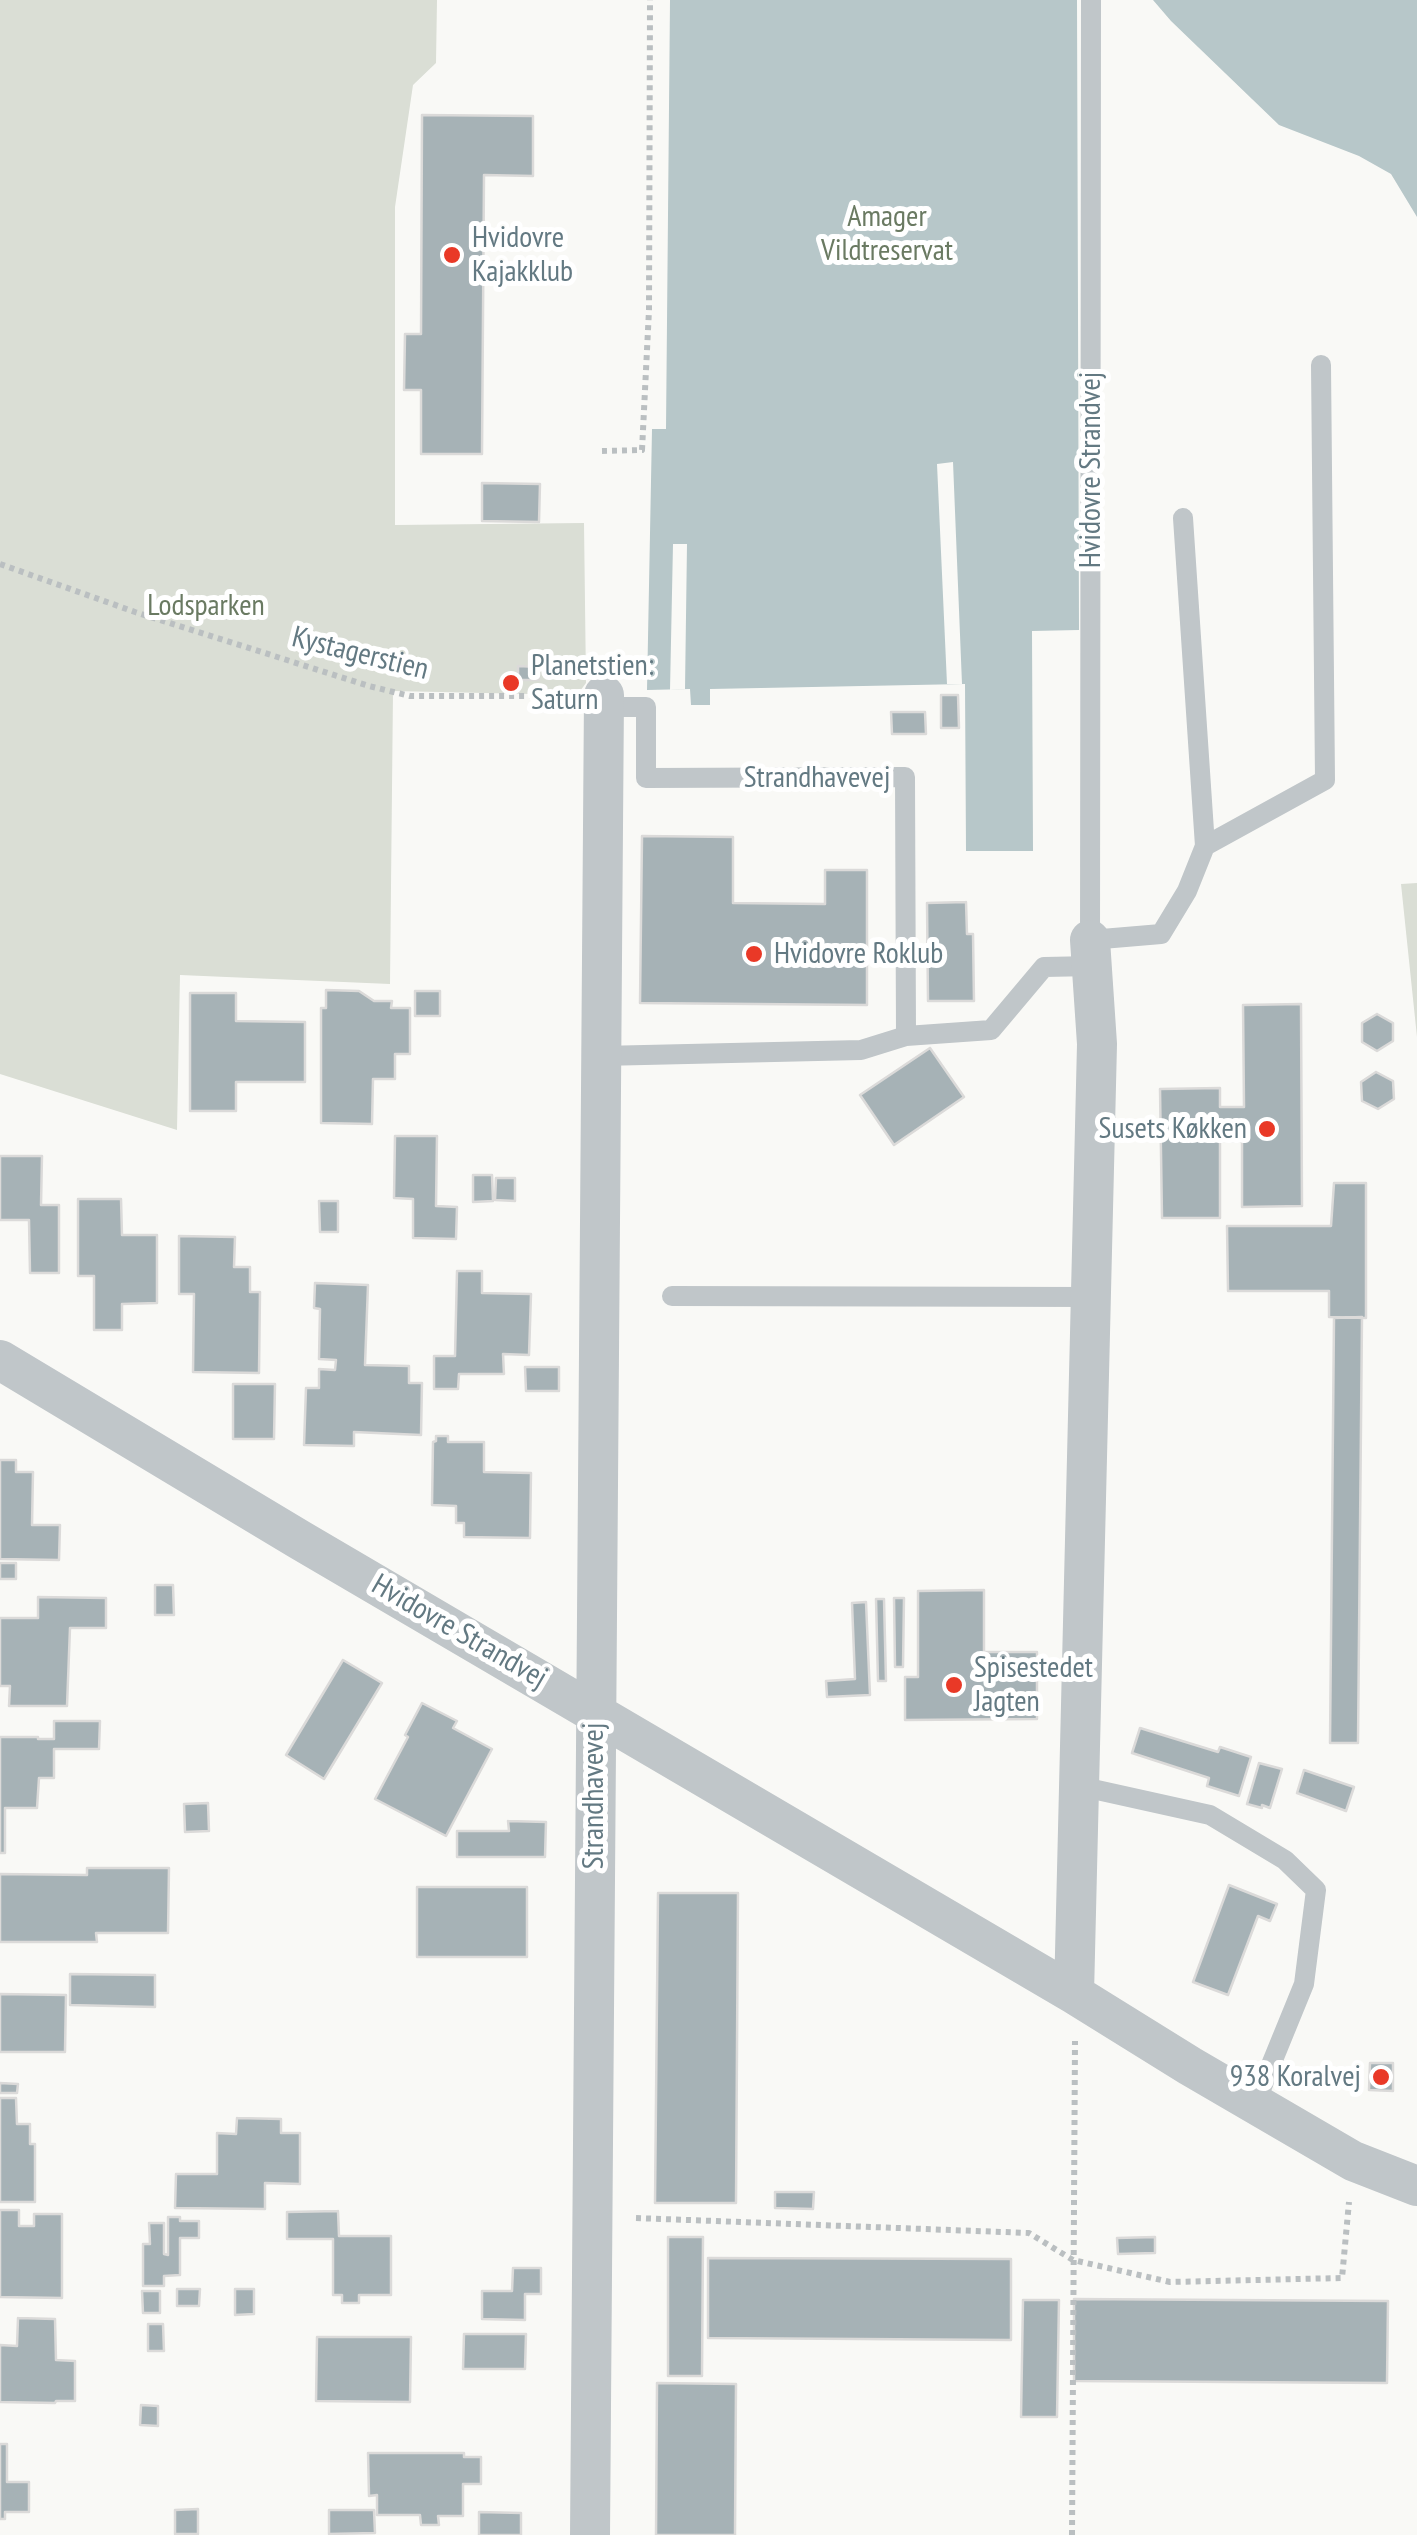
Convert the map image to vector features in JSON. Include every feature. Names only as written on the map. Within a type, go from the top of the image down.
[{"type":"street","name":"Strandhavevej","points":[[590,2535],[603,701]]},
{"type":"street","name":"Hvidovre Strandvej","points":[[1074,1994],[1098,1044],[1092,953]]},
{"type":"street","name":"Hvidovre Strandvej","points":[[0,1360],[1255,2104],[1353,2161],[1417,2186]]},
{"type":"lane","name":"Hvidovre Strandvej","points":[[1091,0],[1092,953]]},
{"type":"lane","points":[[1204,846],[1326,780],[1321,365]]},
{"type":"lane","points":[[602,1056],[861,1050],[906,1036],[990,1030],[1044,966],[1160,934],[1187,891],[1204,846],[1183,518]]},
{"type":"lane","name":"Strandhavevej","points":[[603,701],[646,707],[646,778],[905,777],[906,1036]]},
{"type":"lane","points":[[672,1296],[1092,1297]]},
{"type":"lane","points":[[1080,1786],[1210,1815],[1285,1860],[1316,1890],[1304,1984],[1255,2104]]},
{"type":"path","points":[[602,450],[642,450],[649,310],[650,0]]},
{"type":"path","name":"Kystagerstien","points":[[0,564],[135,612],[410,696],[603,701]]},
{"type":"path","points":[[1072,2535],[1074,1994]]},
{"type":"path","points":[[592,2216],[1029,2233],[1073,2260],[1170,2282],[1342,2278],[1353,2161]]},
{"type":"green space","name":"Lodsparken","points":[[0,0],[437,0],[436,63],[413,85],[395,207],[395,525],[584,523],[586,683],[577,695],[393,691],[390,984],[180,975],[177,1130],[0,1074]]},
{"type":"green space","points":[[1417,883],[1417,1037],[1401,884]]},
{"type":"shaded area","name":"Amager Vildtreservat","points":[[670,0],[1077,0],[1079,630],[1032,631],[1033,851],[966,851],[965,684],[710,689],[710,705],[691,705],[690,689],[647,690],[652,429],[666,429]]},
{"type":"shaded area","points":[[1153,0],[1417,0],[1417,217],[1391,174],[1359,156],[1279,125]]},
{"type":"pier","points":[[953,462],[962,684],[947,684],[937,464]]},
{"type":"pier","points":[[673,544],[687,544],[685,689],[670,690]]},
{"type":"building","name":"Hvidovre Kajakklub","points":[[422,115],[533,116],[533,176],[484,175],[482,454],[421,454],[421,390],[404,390],[405,334],[421,334]]},
{"type":"building","points":[[482,483],[540,484],[539,522],[482,521]]},
{"type":"building","points":[[518,666],[539,667],[539,680],[518,680]]},
{"type":"building","points":[[941,695],[958,695],[959,728],[941,728]]},
{"type":"building","points":[[891,712],[925,712],[926,734],[892,734]]},
{"type":"building","name":"Hvidovre Roklub","points":[[642,836],[733,837],[733,903],[825,904],[825,870],[867,870],[867,1005],[640,1003]]},
{"type":"building","points":[[966,902],[967,934],[973,934],[974,1001],[928,1001],[927,903]]},
{"type":"building","points":[[326,990],[359,991],[374,1001],[392,1001],[391,1008],[410,1008],[410,1054],[395,1054],[395,1079],[373,1079],[372,1124],[321,1123],[321,1008],[326,1008]]},
{"type":"building","points":[[415,991],[440,991],[440,1016],[415,1016]]},
{"type":"building","points":[[190,993],[236,993],[236,1021],[305,1022],[305,1082],[236,1082],[236,1111],[190,1111]]},
{"type":"building","points":[[1301,1004],[1302,1206],[1242,1207],[1242,1141],[1220,1141],[1220,1218],[1162,1218],[1160,1089],[1220,1088],[1220,1107],[1244,1107],[1243,1005]]},
{"type":"building","points":[[1377,1014],[1393,1023],[1393,1041],[1377,1051],[1362,1042],[1362,1023]]},
{"type":"building","points":[[930,1048],[964,1097],[894,1145],[860,1095]]},
{"type":"building","points":[[1376,1072],[1393,1081],[1394,1099],[1378,1109],[1362,1101],[1361,1082]]},
{"type":"building","points":[[395,1136],[437,1136],[436,1206],[457,1207],[456,1239],[413,1238],[413,1199],[394,1198]]},
{"type":"building","points":[[0,1156],[42,1156],[41,1205],[59,1205],[59,1273],[30,1273],[29,1220],[0,1220]]},
{"type":"building","points":[[473,1175],[492,1175],[493,1201],[473,1202]]},
{"type":"building","points":[[496,1178],[515,1178],[515,1201],[495,1200]]},
{"type":"building","points":[[1334,1183],[1366,1183],[1366,1318],[1329,1317],[1329,1291],[1228,1291],[1227,1226],[1331,1226]]},
{"type":"building","points":[[78,1199],[121,1199],[122,1235],[157,1235],[157,1303],[122,1304],[122,1330],[94,1330],[94,1276],[78,1276]]},
{"type":"building","points":[[319,1201],[338,1201],[338,1232],[320,1232]]},
{"type":"building","points":[[179,1236],[235,1237],[234,1267],[250,1267],[250,1292],[260,1292],[259,1373],[193,1372],[194,1294],[179,1294]]},
{"type":"building","points":[[457,1271],[482,1271],[482,1293],[531,1294],[529,1355],[503,1354],[504,1374],[459,1374],[458,1389],[434,1389],[434,1356],[455,1356]]},
{"type":"building","points":[[315,1283],[368,1285],[365,1365],[409,1366],[409,1383],[422,1383],[421,1435],[354,1432],[354,1446],[304,1445],[306,1388],[319,1388],[319,1369],[335,1370],[336,1360],[319,1359],[320,1309],[314,1308]]},
{"type":"building","points":[[1362,1317],[1358,1743],[1330,1743],[1334,1318]]},
{"type":"building","points":[[525,1367],[559,1367],[559,1391],[526,1391]]},
{"type":"building","points":[[233,1384],[275,1384],[274,1439],[233,1439]]},
{"type":"building","points":[[436,1436],[448,1436],[448,1442],[484,1442],[484,1472],[531,1473],[530,1538],[464,1537],[464,1523],[456,1523],[456,1506],[432,1505]]},
{"type":"building","points":[[0,1460],[16,1460],[16,1472],[33,1472],[32,1525],[60,1525],[59,1560],[0,1559]]},
{"type":"building","points":[[0,1563],[16,1563],[16,1579],[0,1579]]},
{"type":"building","points":[[155,1585],[173,1585],[174,1615],[155,1615]]},
{"type":"building","points":[[984,1590],[984,1652],[1037,1652],[1037,1719],[905,1720],[905,1677],[918,1677],[918,1591]]},
{"type":"building","points":[[38,1597],[106,1598],[106,1628],[70,1628],[67,1706],[9,1706],[10,1686],[0,1686],[0,1618],[38,1618]]},
{"type":"building","points":[[894,1598],[904,1598],[903,1667],[895,1667]]},
{"type":"building","points":[[876,1599],[884,1599],[886,1681],[878,1681]]},
{"type":"building","points":[[866,1602],[870,1695],[827,1697],[826,1681],[855,1679],[852,1603]]},
{"type":"building","points":[[343,1660],[382,1683],[324,1779],[286,1755]]},
{"type":"building","points":[[422,1703],[457,1721],[453,1728],[492,1749],[446,1836],[375,1799]]},
{"type":"building","points":[[54,1721],[100,1721],[99,1749],[54,1749],[54,1778],[39,1778],[37,1808],[5,1808],[5,1853],[0,1853],[0,1737],[54,1739]]},
{"type":"building","points":[[1140,1728],[1218,1752],[1220,1747],[1251,1757],[1239,1796],[1207,1786],[1209,1778],[1132,1753]]},
{"type":"building","points":[[1259,1763],[1282,1769],[1270,1808],[1247,1804]]},
{"type":"building","points":[[1304,1770],[1354,1787],[1346,1811],[1297,1793]]},
{"type":"building","points":[[208,1803],[209,1831],[185,1832],[184,1804]]},
{"type":"building","points":[[508,1821],[546,1822],[545,1857],[457,1857],[457,1831],[509,1831]]},
{"type":"building","points":[[87,1868],[169,1868],[168,1933],[96,1933],[97,1942],[0,1942],[0,1874],[87,1875]]},
{"type":"building","points":[[1229,1885],[1277,1904],[1270,1921],[1258,1916],[1228,1995],[1193,1982]]},
{"type":"building","points":[[417,1887],[527,1887],[527,1957],[417,1957]]},
{"type":"building","points":[[658,1893],[738,1893],[736,2203],[655,2203]]},
{"type":"building","points":[[70,1974],[155,1975],[155,2007],[70,2005]]},
{"type":"building","points":[[0,1994],[66,1995],[65,2052],[0,2052]]},
{"type":"building","name":"938 Koralvej","points":[[1370,2063],[1393,2063],[1393,2091],[1369,2090]]},
{"type":"building","points":[[0,2083],[18,2084],[17,2093],[0,2093]]},
{"type":"building","points":[[0,2098],[16,2098],[17,2124],[30,2124],[30,2144],[35,2144],[35,2202],[0,2202]]},
{"type":"building","points":[[237,2118],[281,2119],[281,2133],[300,2133],[300,2184],[265,2183],[265,2209],[175,2208],[176,2174],[217,2174],[217,2133],[236,2134]]},
{"type":"building","points":[[775,2192],[814,2192],[813,2209],[775,2208]]},
{"type":"building","points":[[0,2210],[19,2210],[19,2226],[34,2226],[34,2214],[62,2214],[62,2298],[0,2297]]},
{"type":"building","points":[[338,2211],[339,2236],[391,2236],[391,2295],[359,2295],[359,2303],[342,2303],[342,2295],[333,2295],[333,2239],[287,2239],[287,2212]]},
{"type":"building","points":[[168,2217],[199,2221],[199,2238],[180,2238],[180,2275],[164,2276],[164,2286],[143,2286],[143,2244],[150,2244],[149,2223],[164,2223],[164,2254],[168,2255]]},
{"type":"building","points":[[668,2237],[703,2237],[702,2376],[668,2376]]},
{"type":"building","points":[[1155,2237],[1155,2253],[1118,2254],[1117,2238]]},
{"type":"building","points":[[708,2258],[1011,2259],[1011,2340],[708,2338]]},
{"type":"building","points":[[513,2268],[541,2268],[541,2294],[525,2294],[525,2320],[482,2319],[482,2291],[512,2291]]},
{"type":"building","points":[[177,2289],[200,2289],[199,2306],[177,2306]]},
{"type":"building","points":[[235,2289],[254,2289],[254,2314],[235,2315]]},
{"type":"building","points":[[142,2291],[160,2291],[160,2313],[143,2313]]},
{"type":"building","points":[[1074,2299],[1388,2301],[1387,2383],[1074,2381]]},
{"type":"building","points":[[1023,2300],[1059,2300],[1057,2417],[1021,2417]]},
{"type":"building","points":[[18,2318],[55,2319],[56,2360],[75,2361],[75,2401],[0,2402],[0,2345],[17,2346]]},
{"type":"building","points":[[148,2324],[163,2324],[164,2351],[148,2351]]},
{"type":"building","points":[[464,2334],[526,2334],[525,2369],[463,2369]]},
{"type":"building","points":[[317,2337],[411,2337],[410,2402],[316,2401]]},
{"type":"building","points":[[657,2383],[736,2384],[735,2535],[656,2535]]},
{"type":"building","points":[[141,2405],[158,2406],[158,2426],[140,2425]]},
{"type":"building","points":[[0,2444],[7,2444],[7,2482],[29,2482],[29,2512],[5,2512],[5,2519],[0,2519]]},
{"type":"building","points":[[368,2453],[464,2453],[464,2457],[481,2457],[481,2484],[463,2484],[463,2516],[438,2516],[439,2525],[421,2525],[420,2515],[377,2515],[377,2495],[369,2496]]},
{"type":"building","points":[[198,2509],[198,2534],[175,2534],[175,2510]]},
{"type":"building","points":[[329,2510],[374,2510],[375,2533],[329,2534]]},
{"type":"building","points":[[479,2512],[521,2513],[521,2535],[479,2535]]},
{"type":"place","name":"Hvidovre Kajakklub","points":[[452,255]]},
{"type":"place","name":"Planetstien: Saturn","points":[[511,683]]},
{"type":"place","name":"Hvidovre Roklub","points":[[754,954]]},
{"type":"place","name":"Susets Køkken","points":[[1267,1129]]},
{"type":"place","name":"Spisestedet Jagten","points":[[954,1685]]},
{"type":"place","name":"938 Koralvej","points":[[1381,2077]]}]
